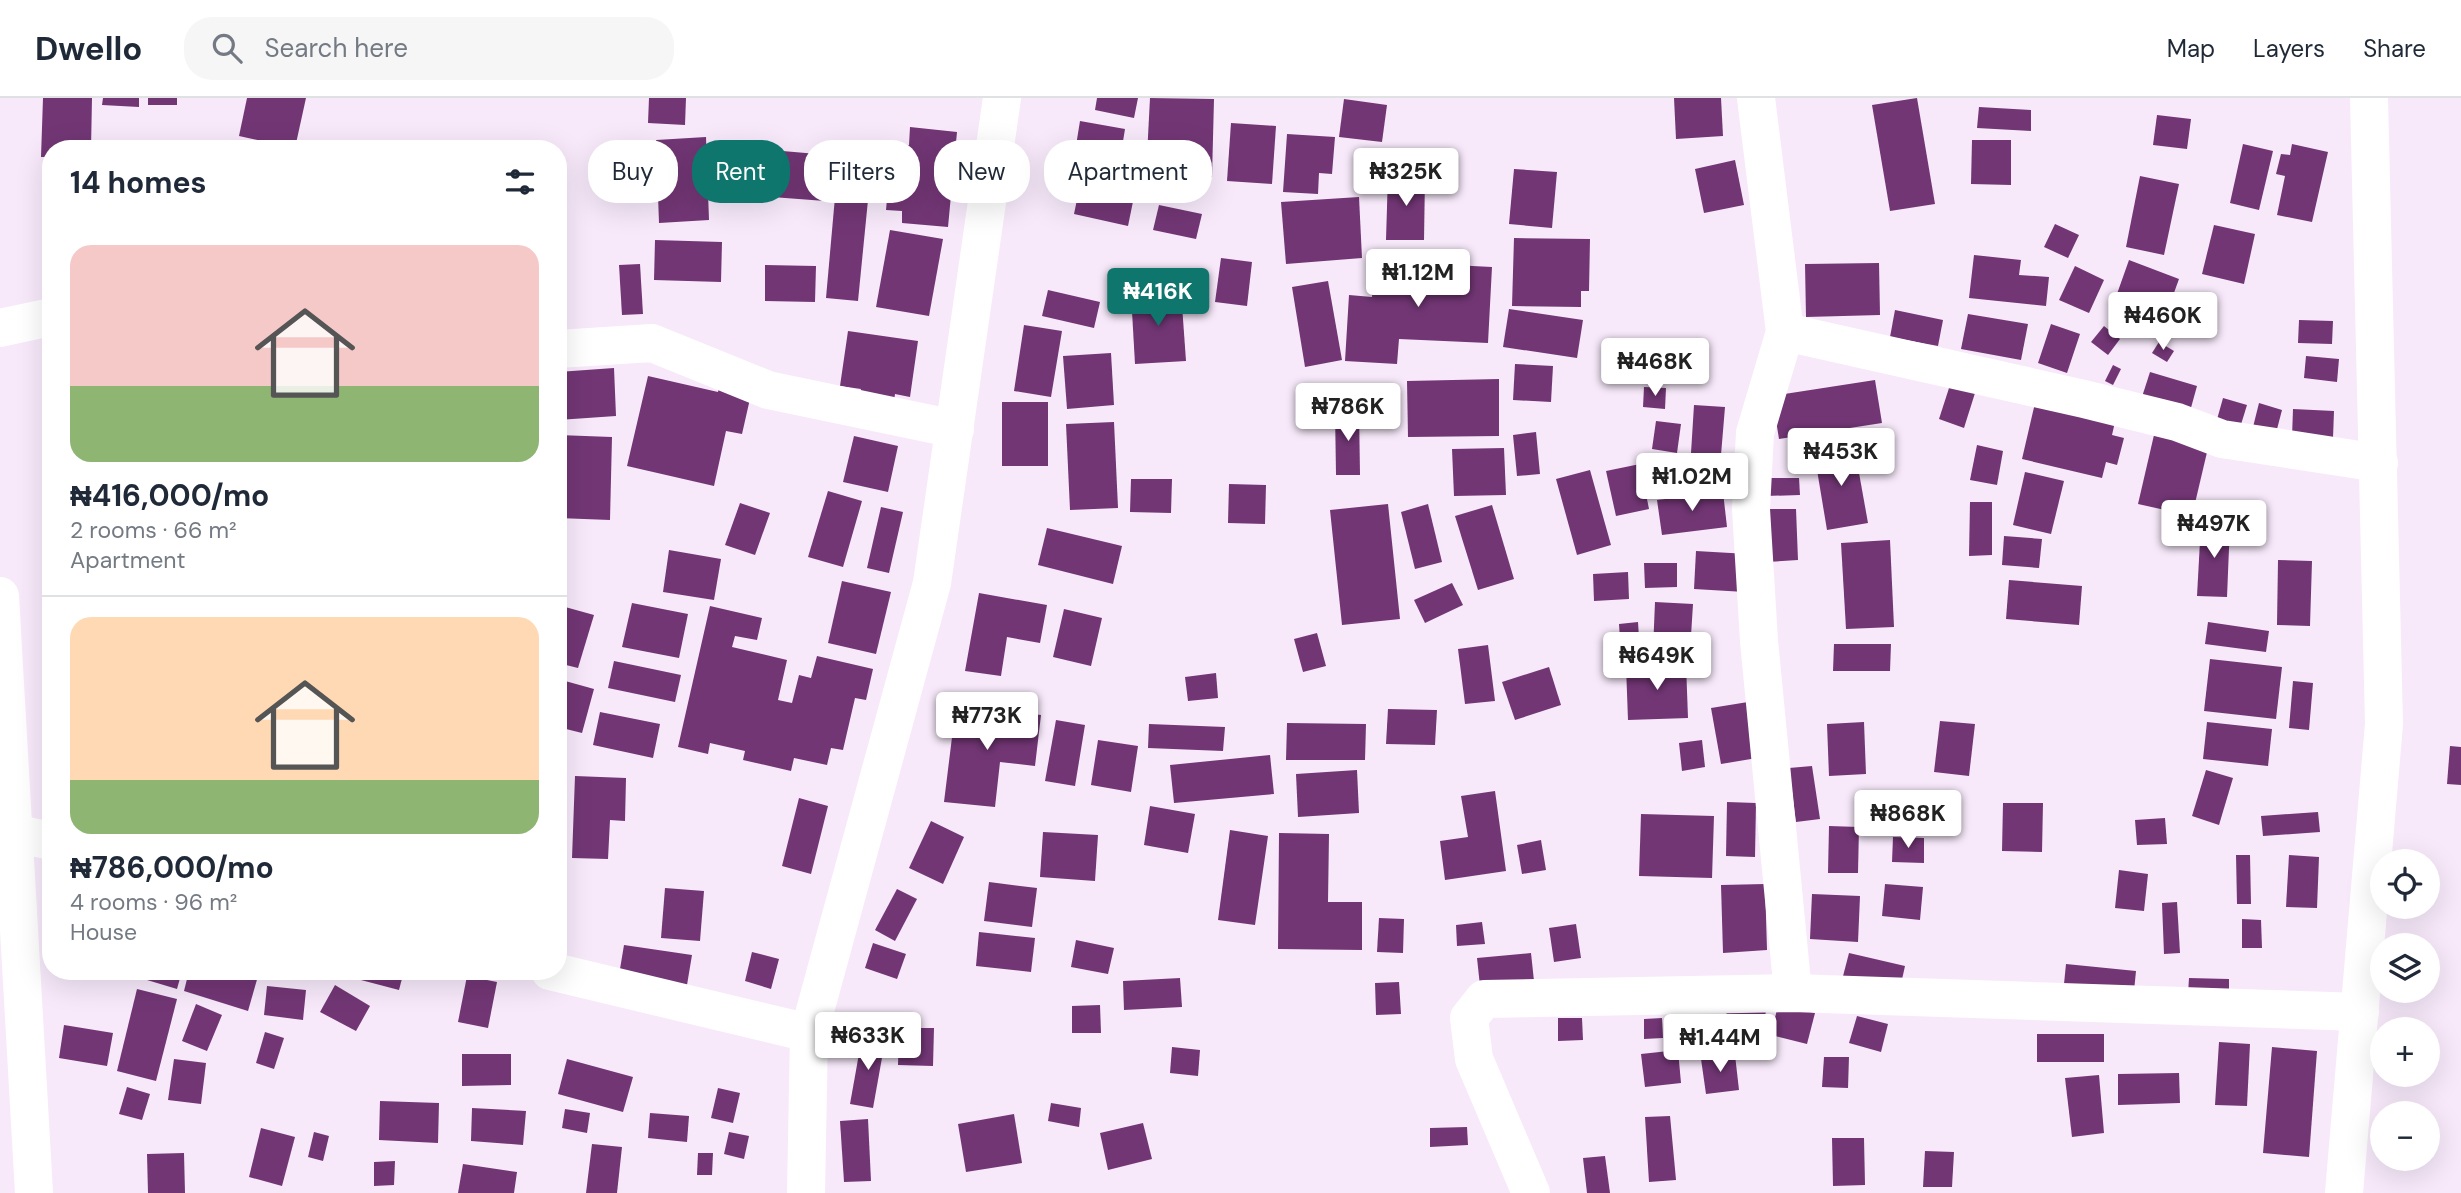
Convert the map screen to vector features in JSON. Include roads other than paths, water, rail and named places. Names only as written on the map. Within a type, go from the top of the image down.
[{"type":"street","points":[[806,1193],[809,1033],[932,583],[1003,98]]},
{"type":"street","points":[[1756,98],[1785,332],[1755,433],[1751,509],[1759,640],[1793,993]]},
{"type":"street","points":[[2344,1193],[2384,724],[2369,98]]},
{"type":"street","points":[[0,328],[42,319]]},
{"type":"street","points":[[1785,332],[2084,399],[2177,422],[2222,439],[2379,463]]},
{"type":"street","points":[[567,348],[652,343],[768,390],[955,429]]},
{"type":"street","points":[[0,596],[34,1193]]},
{"type":"street","points":[[14,833],[42,839]]},
{"type":"street","points":[[567,975],[809,1033]]},
{"type":"street","points":[[1531,1193],[1474,1059],[1469,1018],[1484,999],[1793,993],[2360,1012]]}]
